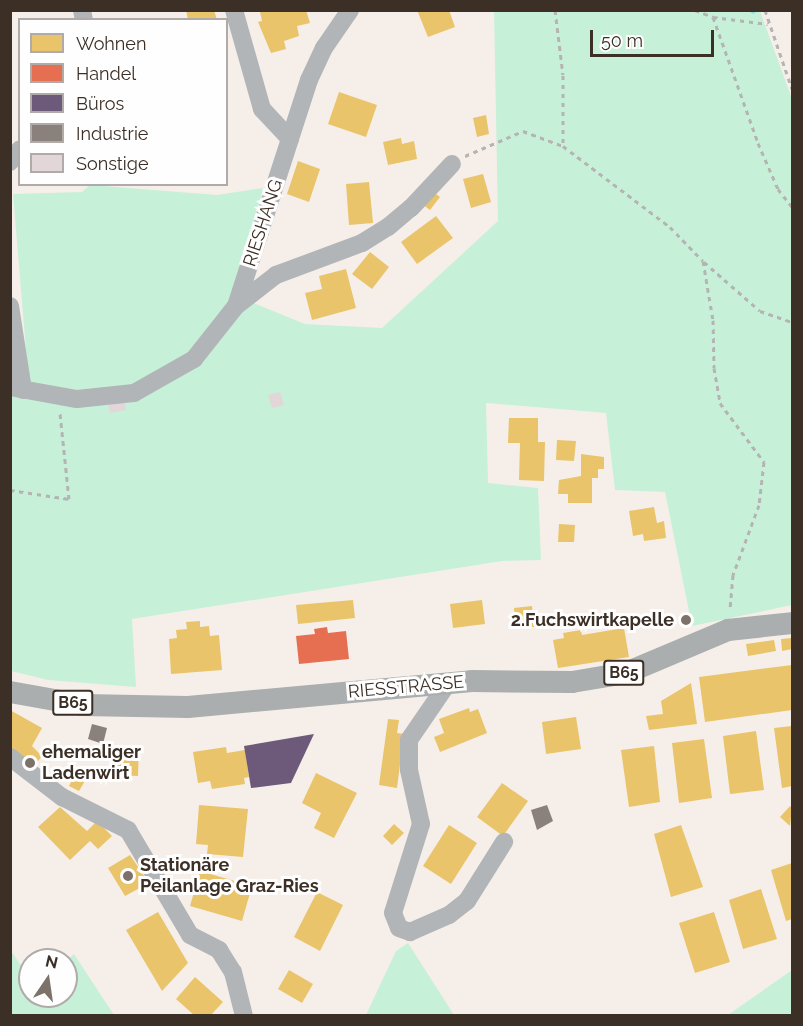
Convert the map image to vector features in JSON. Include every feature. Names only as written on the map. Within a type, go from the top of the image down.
[{"type":"main road","name":"RIESSTRASSE","points":[[10,692],[83,705],[188,707],[448,683],[572,682],[626,673],[728,630],[792,622]]},
{"type":"street","points":[[234,10],[262,109],[290,139]]},
{"type":"street","name":"RIESHANG","points":[[236,306],[290,139],[324,48],[350,10]]},
{"type":"street","name":"RIESHANG","points":[[10,306],[17,388],[77,399],[134,393],[194,359],[236,306],[276,275],[362,243],[388,227],[411,208],[452,164]]},
{"type":"street","points":[[448,683],[409,740],[409,770],[421,824],[393,913],[399,928],[410,932],[449,915],[467,901],[504,842]]},
{"type":"street","points":[[10,757],[62,796],[128,830],[190,935],[219,950],[224,957],[233,972],[244,1016]]},
{"type":"path","points":[[555,10],[563,75],[563,146]]},
{"type":"path","points":[[695,10],[713,17],[768,24]]},
{"type":"path","points":[[765,10],[792,89]]},
{"type":"path","points":[[713,17],[758,143],[778,189],[792,207]]},
{"type":"path","points":[[452,164],[487,144],[523,132],[563,146],[670,227],[703,261],[760,311],[792,322]]},
{"type":"path","points":[[703,261],[713,320],[714,368],[720,403],[764,462],[759,505],[733,575],[729,618]]},
{"type":"path","points":[[10,490],[69,499],[58,396]]},
{"type":"green space","points":[[494,11],[760,11],[792,99],[792,605],[692,626],[665,492],[615,490],[606,413],[486,403],[488,483],[538,488],[541,560],[502,561],[132,619],[136,687],[48,680],[11,671],[10,365],[12,380],[28,374],[13,194],[82,192],[89,186],[217,195],[263,188],[241,298],[305,324],[382,328],[498,221]]},
{"type":"green space","points":[[408,943],[454,1015],[366,1015],[396,951]]},
{"type":"green space","points":[[11,951],[18,961],[18,1008],[78,1008],[78,960],[114,1015],[11,1015]]},
{"type":"green space","points":[[792,970],[792,1015],[728,1015]]},
{"type":"building: Wohnen","points":[[186,10],[214,10],[216,18],[188,18]]},
{"type":"building: Wohnen","points":[[306,10],[310,23],[297,26],[299,36],[284,41],[286,49],[271,53],[258,22],[262,21],[260,12]]},
{"type":"building: Wohnen","points":[[417,10],[449,10],[455,27],[428,37]]},
{"type":"building: Wohnen","points":[[339,92],[377,105],[366,137],[328,124]]},
{"type":"building: Wohnen","points":[[486,115],[489,134],[477,137],[473,118]]},
{"type":"building: Wohnen","points":[[401,138],[402,144],[414,141],[417,159],[388,165],[383,142]]},
{"type":"building: Wohnen","points":[[298,161],[320,169],[309,202],[287,194]]},
{"type":"building: Wohnen","points":[[483,174],[491,202],[471,208],[463,179]]},
{"type":"building: Wohnen","points":[[369,182],[373,223],[349,225],[346,184]]},
{"type":"building: Wohnen","points":[[432,191],[440,197],[430,210],[422,204]]},
{"type":"building: Wohnen","points":[[436,216],[453,238],[417,264],[401,242]]},
{"type":"building: Wohnen","points":[[370,252],[389,267],[372,289],[352,274]]},
{"type":"building: Wohnen","points":[[346,269],[356,308],[312,320],[305,293],[322,289],[319,276]]},
{"type":"building: Wohnen","points":[[509,418],[538,418],[538,442],[545,442],[544,481],[519,480],[520,443],[508,443]]},
{"type":"building: Wohnen","points":[[557,440],[576,441],[574,461],[556,460]]},
{"type":"building: Wohnen","points":[[581,454],[604,457],[604,469],[598,469],[598,478],[592,478],[592,503],[568,503],[568,494],[558,494],[559,480],[581,476]]},
{"type":"building: Wohnen","points":[[654,507],[657,523],[664,521],[666,538],[644,541],[643,534],[633,536],[629,511]]},
{"type":"building: Wohnen","points":[[559,524],[575,525],[574,542],[558,542]]},
{"type":"building: Wohnen","points":[[353,600],[355,618],[298,624],[296,605]]},
{"type":"building: Wohnen","points":[[482,600],[485,624],[453,628],[450,604]]},
{"type":"building: Wohnen","points":[[532,606],[534,627],[516,628],[514,608]]},
{"type":"building: Wohnen","points":[[200,621],[200,627],[209,626],[210,636],[219,635],[222,670],[171,674],[169,639],[177,638],[176,630],[187,629],[186,622]]},
{"type":"building: Wohnen","points":[[624,628],[629,657],[558,668],[553,640],[564,638],[563,633],[581,630],[582,635]]},
{"type":"building: Wohnen","points":[[792,638],[792,649],[782,651],[781,639]]},
{"type":"building: Wohnen","points":[[774,640],[776,651],[748,656],[746,644]]},
{"type":"building: Wohnen","points":[[792,665],[792,710],[705,722],[699,677]]},
{"type":"building: Wohnen","points":[[691,683],[697,724],[649,730],[646,716],[663,714],[661,701]]},
{"type":"building: Wohnen","points":[[469,708],[470,712],[478,709],[487,733],[440,752],[434,737],[444,733],[439,719]]},
{"type":"building: Wohnen","points":[[10,710],[42,728],[32,746],[42,756],[32,769],[10,754]]},
{"type":"building: Wohnen","points":[[576,717],[581,749],[546,754],[542,722]]},
{"type":"building: Wohnen","points":[[388,719],[399,720],[397,733],[404,734],[397,788],[379,785]]},
{"type":"building: Wohnen","points":[[792,726],[792,786],[782,788],[774,728]]},
{"type":"building: Wohnen","points":[[756,731],[764,790],[730,794],[723,736]]},
{"type":"building: Wohnen","points":[[704,739],[712,798],[679,803],[672,743]]},
{"type":"building: Wohnen","points":[[654,746],[660,802],[629,807],[621,750]]},
{"type":"building: Wohnen","points":[[115,747],[139,748],[138,776],[113,775],[110,752],[114,752]]},
{"type":"building: Wohnen","points":[[226,747],[227,753],[245,750],[249,777],[244,778],[245,784],[212,789],[210,781],[198,783],[193,752]]},
{"type":"building: Wohnen","points":[[316,773],[357,793],[334,838],[314,828],[321,813],[302,803]]},
{"type":"building: Wohnen","points":[[75,774],[86,779],[79,791],[69,786]]},
{"type":"building: Wohnen","points":[[502,783],[528,801],[503,836],[477,817]]},
{"type":"building: Wohnen","points":[[199,805],[248,809],[243,857],[207,854],[208,845],[196,844]]},
{"type":"building: Wohnen","points":[[790,806],[792,808],[790,826],[780,817]]},
{"type":"building: Wohnen","points":[[60,807],[87,831],[97,821],[112,836],[98,849],[90,841],[70,860],[38,827]]},
{"type":"building: Wohnen","points":[[394,824],[404,833],[392,845],[383,836]]},
{"type":"building: Wohnen","points":[[449,825],[477,843],[451,884],[423,866]]},
{"type":"building: Wohnen","points":[[681,825],[703,887],[671,897],[654,834]]},
{"type":"building: Wohnen","name":"Stationäre Peilanlage Graz-Ries","points":[[130,855],[149,883],[125,896],[108,868]]},
{"type":"building: Wohnen","points":[[792,863],[792,919],[786,921],[771,870]]},
{"type":"building: Wohnen","points":[[200,871],[252,886],[242,921],[190,906]]},
{"type":"building: Wohnen","points":[[761,889],[777,939],[743,949],[729,900]]},
{"type":"building: Wohnen","points":[[317,892],[343,905],[320,951],[294,937]]},
{"type":"building: Wohnen","points":[[158,912],[188,963],[162,991],[126,930]]},
{"type":"building: Wohnen","points":[[714,912],[730,962],[695,973],[679,923]]},
{"type":"building: Wohnen","points":[[289,970],[313,984],[302,1003],[278,989]]},
{"type":"building: Wohnen","points":[[195,977],[223,1002],[210,1016],[195,1016],[176,999]]},
{"type":"building: Handel","points":[[327,627],[328,633],[346,631],[349,659],[299,664],[296,636],[315,634],[314,629]]},
{"type":"building: Büros","points":[[314,734],[291,783],[251,788],[244,746]]},
{"type":"building: Industrie","points":[[92,724],[107,728],[103,744],[88,739]]},
{"type":"building: Industrie","points":[[547,805],[553,821],[537,830],[531,810]]},
{"type":"building: Sonstige","points":[[280,392],[284,405],[272,408],[268,395]]},
{"type":"building: Sonstige","points":[[124,400],[126,410],[110,413],[108,403]]},
{"type":"place","name":"2.Fuchswirtkapelle","points":[[686,620]]},
{"type":"place","name":"ehemaliger Ladenwirt","points":[[30,763]]},
{"type":"place","name":"Stationäre Peilanlage Graz-Ries","points":[[128,876]]}]
